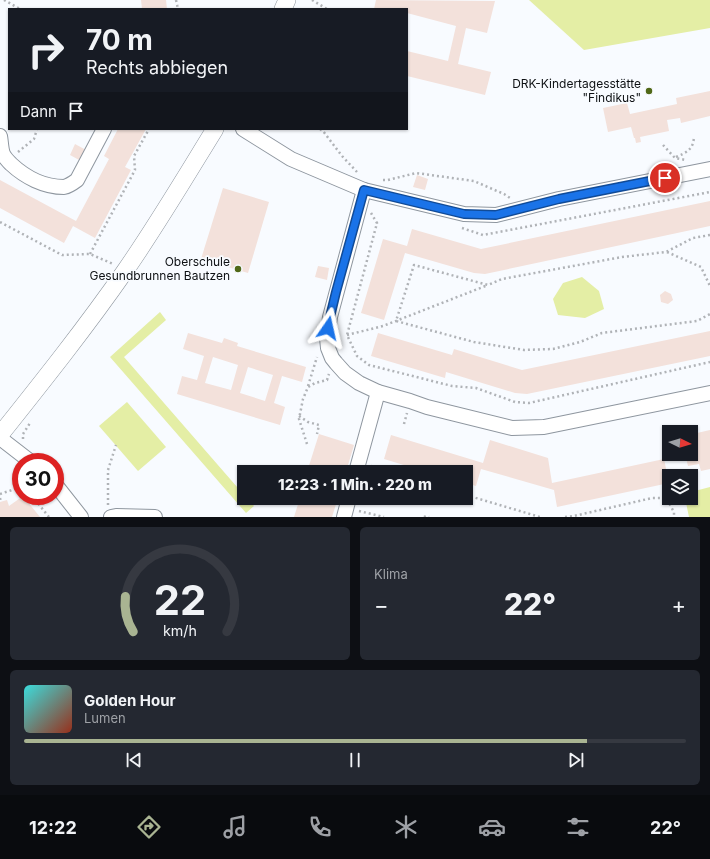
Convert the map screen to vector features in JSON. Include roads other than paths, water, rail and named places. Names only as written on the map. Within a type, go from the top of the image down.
[{"type":"street","points":[[0,136],[3,154],[18,170],[47,185],[65,187],[77,180],[103,130]]},
{"type":"street","points":[[20,453],[0,437],[89,322],[126,269],[214,130]]},
{"type":"street","points":[[245,130],[291,160],[364,190],[464,214],[496,215],[559,199],[710,169]]},
{"type":"street","points":[[364,190],[330,317],[327,338],[328,348],[336,364],[359,383],[378,392],[410,401],[427,408],[512,428],[544,427],[710,394]]},
{"type":"street","points":[[359,465],[378,392]]},
{"type":"street","points":[[64,495],[81,517]]},
{"type":"street","points":[[349,505],[350,515]]},
{"type":"street","points":[[111,517],[155,517]]},
{"type":"place","name":"DRK-Kindertagesstätte \"Findikus\"","points":[[649,91]]},
{"type":"place","name":"Oberschule Gesundbrunnen Bautzen","points":[[238,269]]}]
